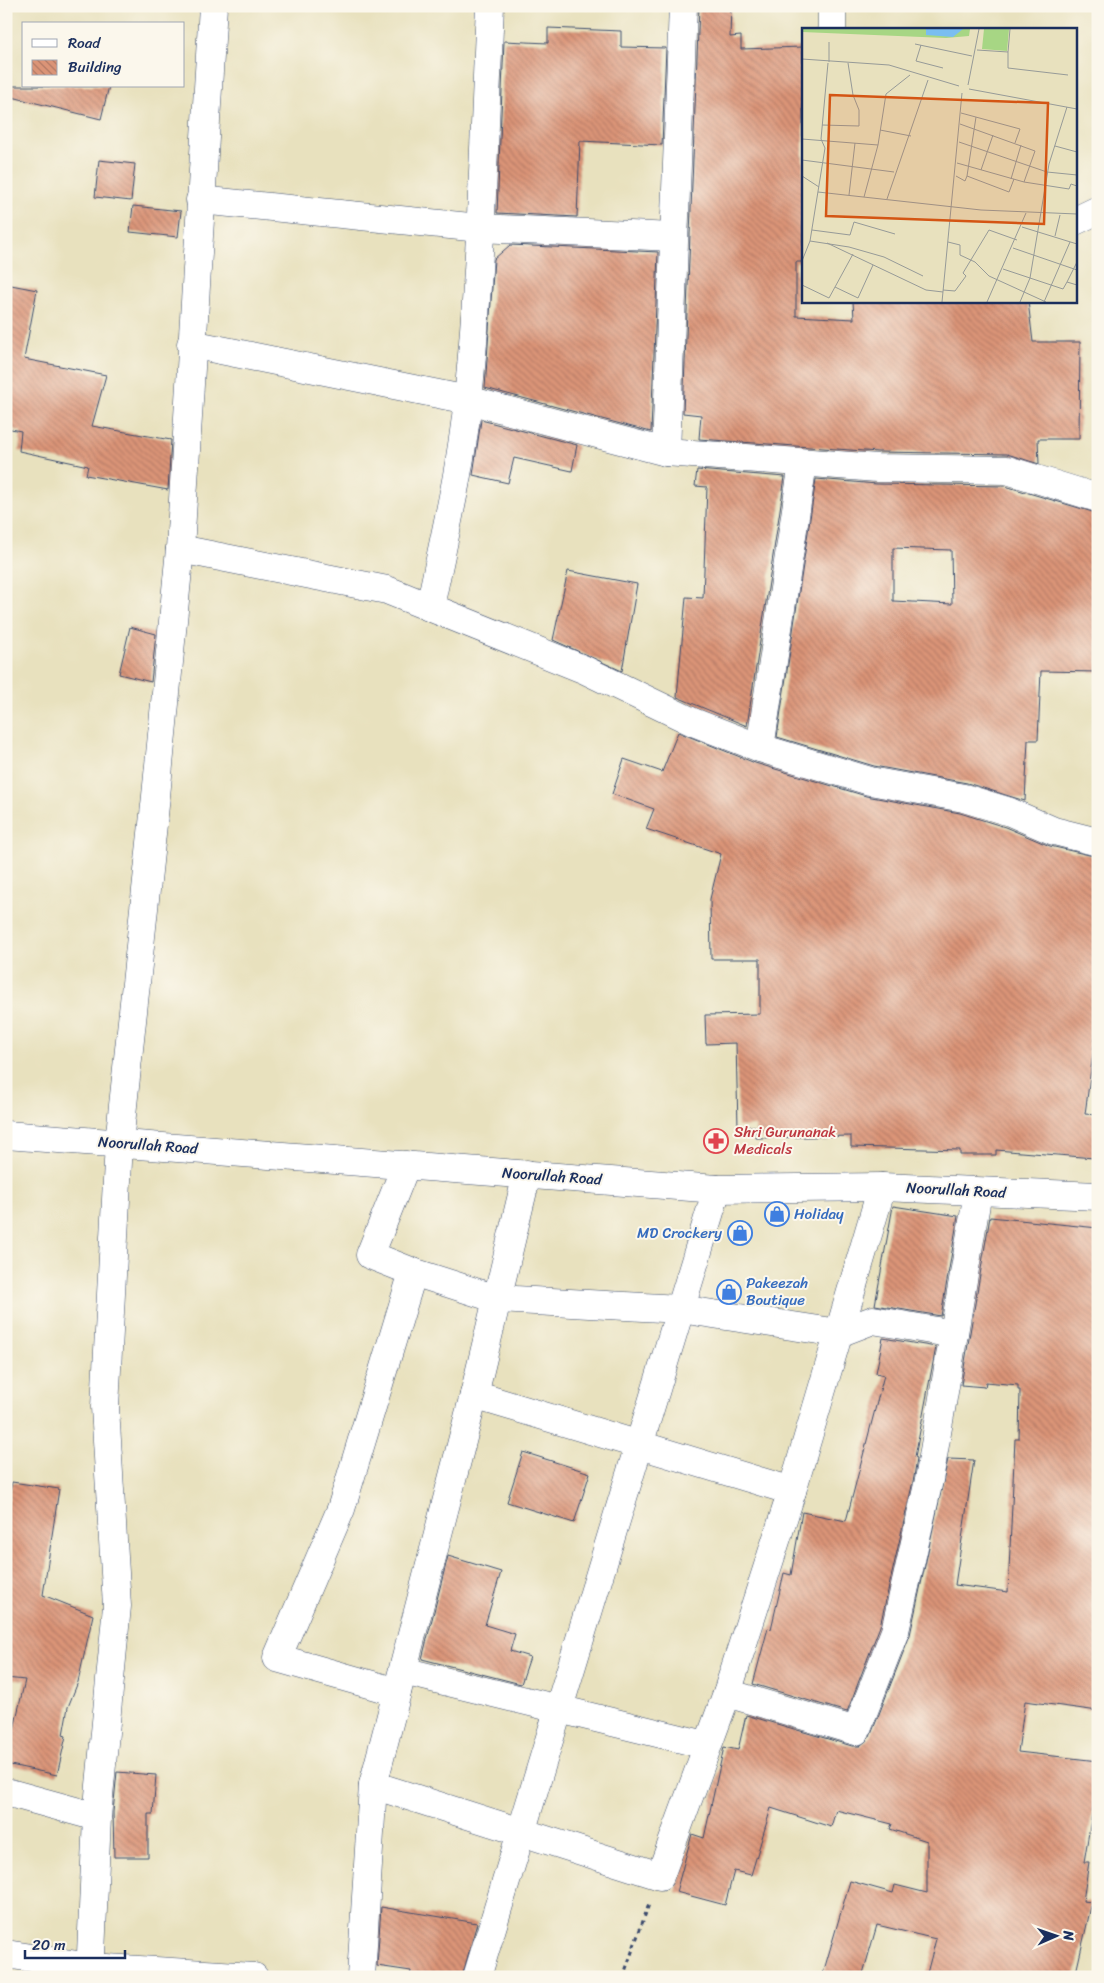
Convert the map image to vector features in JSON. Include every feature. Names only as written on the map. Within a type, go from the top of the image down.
[{"type":"street","points":[[90,1972],[97,1817],[117,1606],[104,1407],[119,1143],[180,549],[213,6]]},
{"type":"street","points":[[430,607],[451,506],[468,400],[480,228],[490,6]]},
{"type":"street","points":[[666,452],[683,6]]},
{"type":"street","points":[[832,6],[832,28]]},
{"type":"street","points":[[200,200],[480,228],[673,237]]},
{"type":"street","points":[[1076,221],[1098,210]]},
{"type":"street","points":[[191,344],[468,400],[666,452],[803,464],[877,468],[1007,470],[1098,498]]},
{"type":"street","points":[[760,748],[803,464]]},
{"type":"street","points":[[180,549],[387,590],[583,669],[693,722],[760,748],[870,781],[964,798],[1010,812],[1054,831],[1098,842]]},
{"type":"street","name":"Noorullah Road","points":[[6,1135],[717,1189],[882,1187],[1098,1196]]},
{"type":"street","points":[[406,1165],[370,1255],[413,1272],[497,1299],[680,1309],[839,1333],[873,1320],[954,1334]]},
{"type":"street","points":[[361,1977],[373,1785],[474,1395],[527,1174]]},
{"type":"street","points":[[373,1785],[660,1876],[706,1745],[727,1692],[792,1491],[882,1187]]},
{"type":"street","points":[[477,1977],[717,1189]]},
{"type":"street","points":[[727,1692],[856,1731],[894,1631],[929,1480],[978,1192]]},
{"type":"street","points":[[413,1272],[341,1509],[277,1658],[558,1709],[706,1745]]},
{"type":"street","points":[[474,1395],[792,1491]]},
{"type":"street","points":[[6,1792],[97,1817]]},
{"type":"street","points":[[6,1954],[90,1972],[254,1977]]},
{"type":"path","points":[[623,1977],[660,1876]]},
{"type":"building","points":[[699,6],[731,6],[730,37],[741,36],[741,49],[802,47],[802,262],[796,262],[796,316],[854,319],[853,302],[1028,302],[1033,342],[1080,342],[1079,439],[1038,439],[1039,464],[1007,454],[878,452],[699,439],[701,415],[683,413]]},
{"type":"building","points":[[548,28],[621,31],[621,47],[666,48],[662,145],[580,141],[577,217],[497,213],[504,41],[548,43]]},
{"type":"building","points":[[9,86],[22,86],[22,88],[109,88],[101,119],[8,96]]},
{"type":"building","points":[[99,160],[135,164],[131,201],[95,197]]},
{"type":"building","points":[[133,206],[181,211],[178,237],[130,232]]},
{"type":"building","points":[[510,245],[658,252],[651,432],[485,388],[494,259]]},
{"type":"building","points":[[6,284],[37,290],[24,359],[106,375],[92,426],[171,440],[168,490],[86,475],[88,466],[19,451],[21,431],[6,428]]},
{"type":"building","points":[[481,420],[577,445],[572,471],[514,458],[508,483],[473,475]]},
{"type":"building","points":[[697,470],[785,477],[747,726],[677,697],[686,597],[703,598],[707,487],[695,486]]},
{"type":"building","points":[[816,479],[877,484],[1005,486],[1096,513],[1098,672],[1041,671],[1038,740],[1028,740],[1025,801],[967,783],[874,766],[777,737]],"holes":[[[893,548],[951,550],[952,604],[893,601]]]},
{"type":"building","points":[[568,571],[637,584],[622,671],[553,640]]},
{"type":"building","points":[[130,627],[156,634],[151,682],[119,674]]},
{"type":"building","points":[[678,732],[755,763],[866,796],[960,813],[1005,827],[1050,846],[1098,857],[1098,1017],[1085,1114],[1097,1115],[1094,1158],[996,1150],[996,1155],[960,1155],[960,1150],[851,1147],[851,1136],[756,1138],[755,1126],[738,1127],[736,1043],[706,1044],[705,1015],[760,1014],[760,959],[711,959],[710,899],[721,854],[646,829],[654,809],[612,794],[624,759],[662,772]]},
{"type":"building","points":[[893,1206],[958,1216],[941,1316],[875,1305]]},
{"type":"building","points":[[990,1217],[1098,1228],[1098,1711],[1025,1701],[1018,1752],[1098,1761],[1098,1778],[1084,1862],[1089,1862],[1083,1901],[1092,1902],[1075,1977],[926,1977],[936,1939],[877,1925],[862,1977],[822,1977],[850,1881],[893,1893],[895,1885],[927,1893],[927,1841],[890,1829],[892,1824],[836,1810],[831,1827],[771,1808],[751,1875],[734,1871],[725,1905],[676,1892],[692,1834],[704,1838],[724,1747],[738,1750],[746,1715],[852,1746],[860,1746],[870,1737],[910,1635],[948,1459],[974,1460],[955,1585],[1008,1592],[1015,1439],[1019,1439],[1020,1390],[1018,1390],[1018,1385],[986,1382],[985,1387],[961,1385]]},
{"type":"building","points":[[883,1338],[936,1347],[915,1457],[917,1458],[914,1477],[880,1626],[847,1712],[753,1684],[768,1628],[771,1629],[784,1573],[791,1575],[802,1512],[846,1521],[884,1375],[876,1373]]},
{"type":"building","points":[[523,1452],[590,1473],[574,1523],[507,1502]]},
{"type":"building","points":[[12,1482],[59,1489],[43,1595],[93,1615],[78,1682],[68,1707],[63,1735],[66,1736],[57,1775],[6,1764],[25,1680],[6,1678],[6,1511]]},
{"type":"building","points":[[448,1556],[501,1572],[485,1625],[515,1634],[510,1651],[530,1657],[521,1684],[422,1659]]},
{"type":"building","points":[[117,1772],[156,1775],[153,1814],[148,1814],[148,1857],[114,1857],[113,1812]]},
{"type":"building","points":[[381,1907],[477,1923],[462,1977],[410,1977],[411,1971],[377,1966]]},
{"type":"place","name":"Shri Gurunanak Medicals","points":[[716,1141]]},
{"type":"place","name":"Holiday","points":[[777,1214]]},
{"type":"place","name":"MD Crockery","points":[[740,1233]]},
{"type":"place","name":"Pakeezah Boutique","points":[[729,1292]]}]
